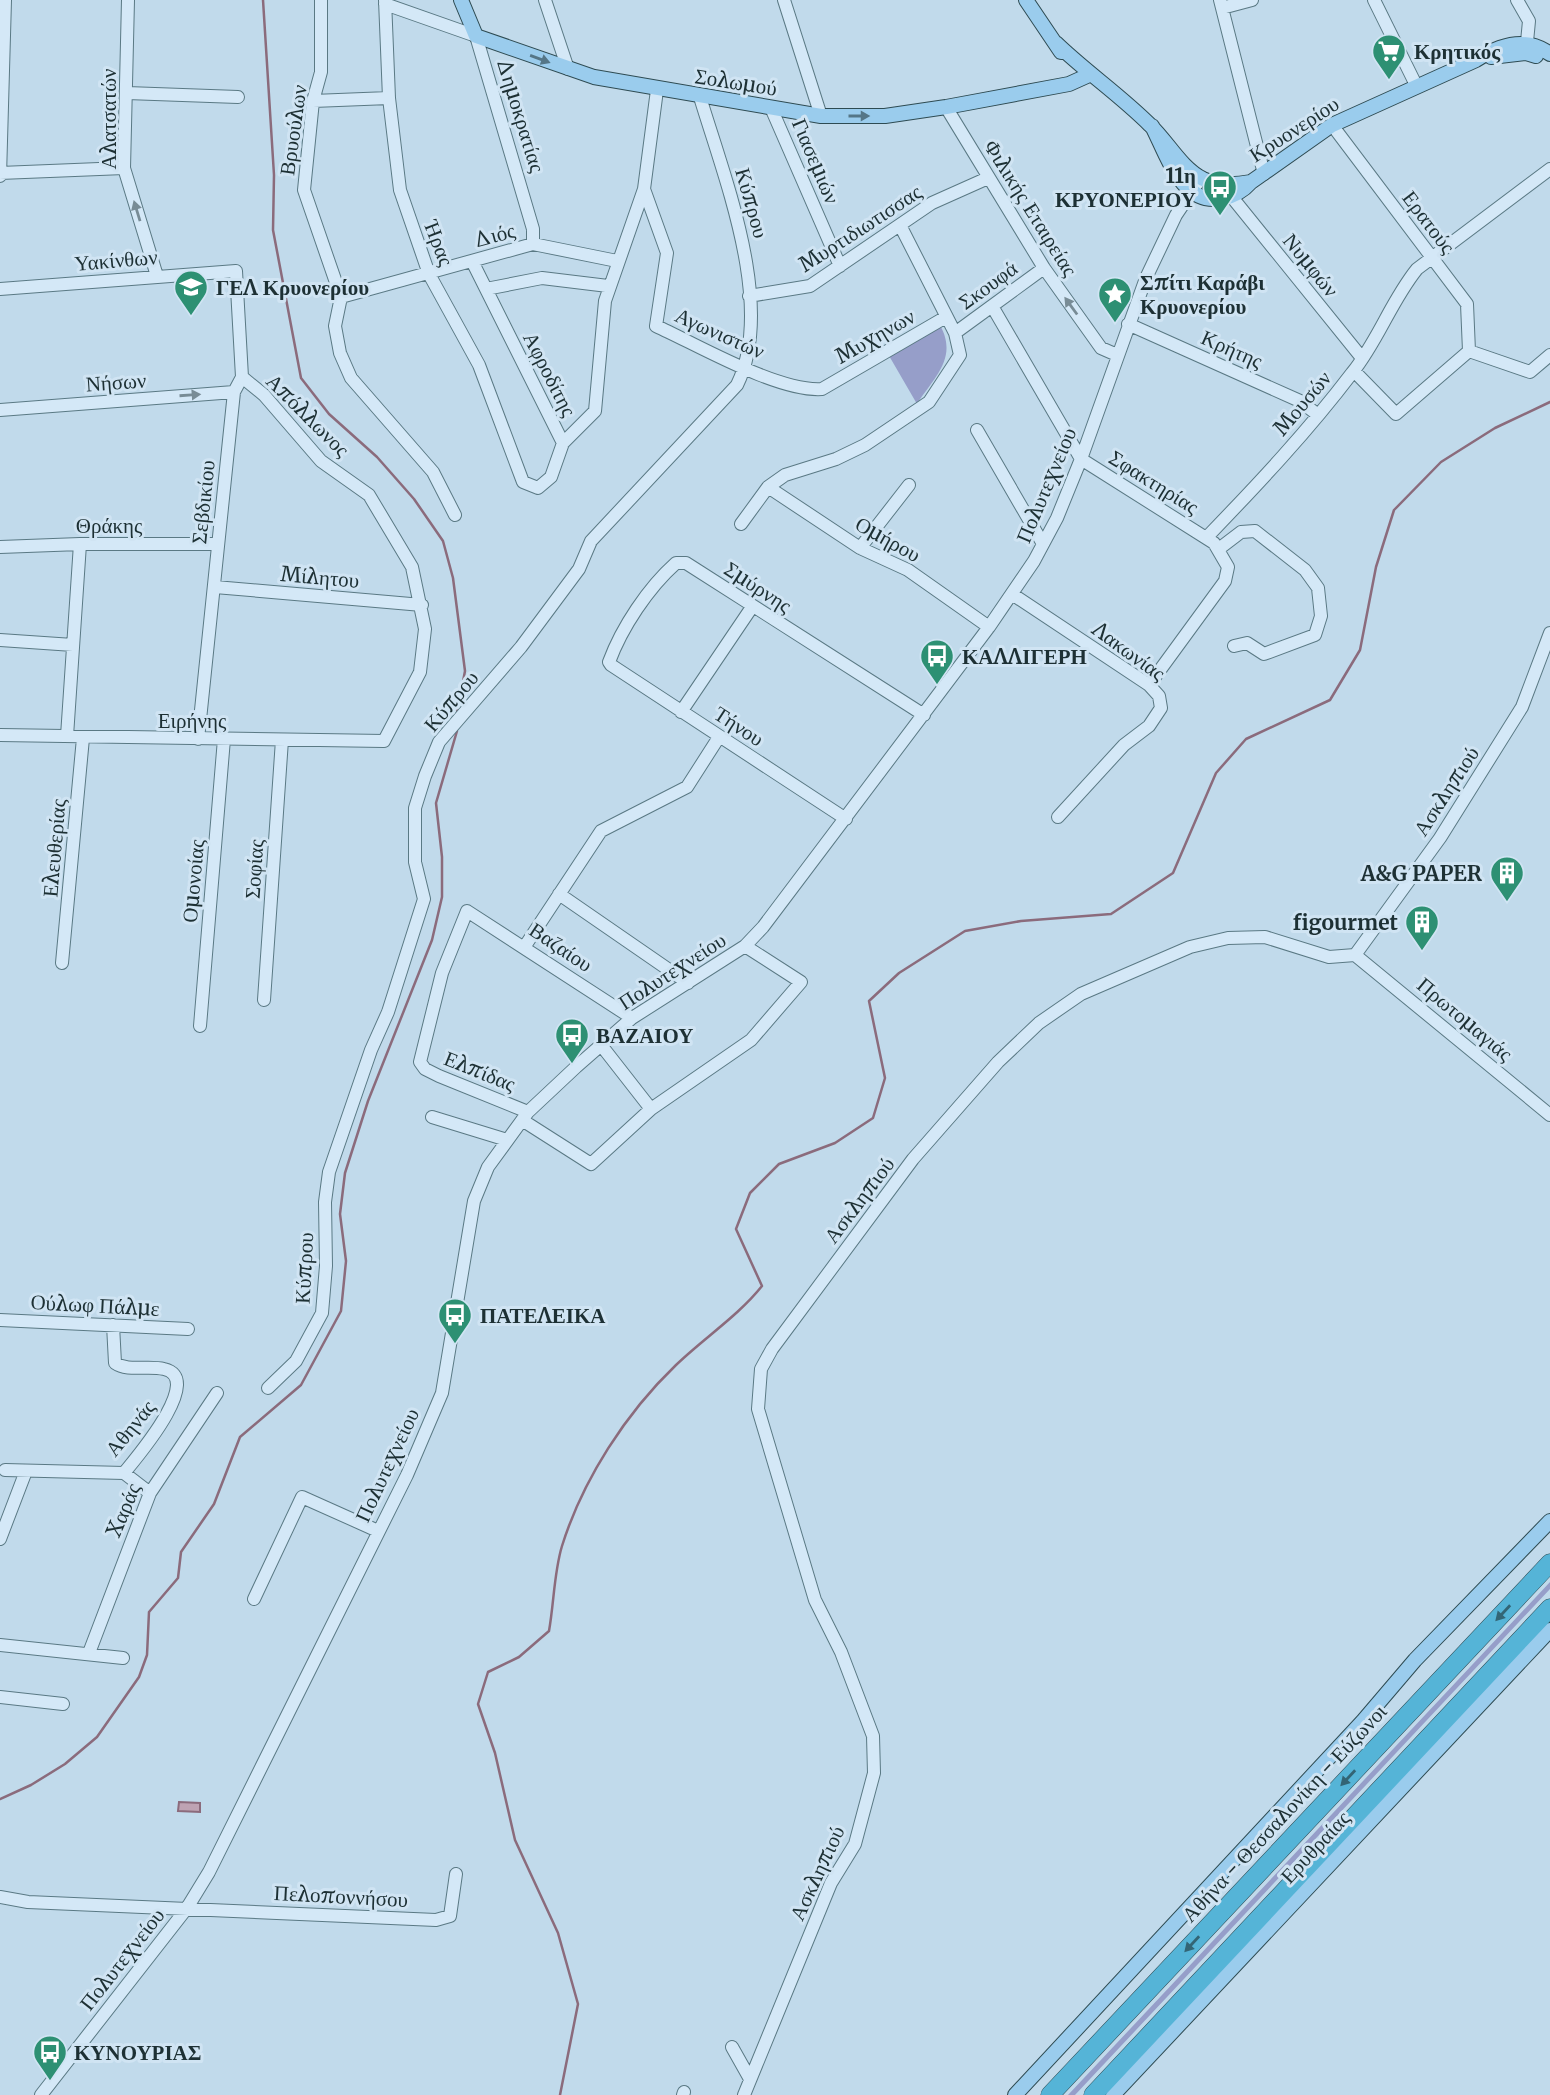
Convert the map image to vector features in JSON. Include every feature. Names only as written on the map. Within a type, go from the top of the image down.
[{"type":"highway","name":"Αθήνα - Θεσσαλονίκη - Εύζωνοι","points":[[1050,2095],[1550,1563]]},
{"type":"highway","points":[[1093,2095],[1550,1608]]},
{"type":"main road","name":"Δημοκρατίας","points":[[461,0],[476,36]]},
{"type":"main road","points":[[1026,0],[1056,43],[1068,66],[1085,77],[1092,88],[1129,105],[1152,126],[1188,168],[1201,178]]},
{"type":"main road","name":"Σολωμού","points":[[476,36],[568,69],[657,90],[821,116],[885,116],[946,107],[1069,84],[1085,77]]},
{"type":"main road","name":"Κρυονερίου","points":[[1231,196],[1244,190],[1251,182],[1332,125],[1476,60],[1493,49],[1526,49]]},
{"type":"main road","points":[[1526,49],[1550,54]]},
{"type":"main road","points":[[1526,49],[1550,63]]},
{"type":"main road","points":[[1152,126],[1178,178],[1192,193],[1205,199],[1231,196]]},
{"type":"main road","name":"Κρυονερίου","points":[[1201,178],[1226,184],[1251,182]]},
{"type":"main road","points":[[1015,2095],[1363,1721],[1415,1660],[1550,1521]]},
{"type":"main road","name":"Ερυθραίας","points":[[1113,2095],[1550,1630]]},
{"type":"street","name":"Αλατσατών","points":[[128,0],[124,168],[158,276]]},
{"type":"street","name":"Βρυούλων","points":[[321,0],[321,72],[313,101],[304,190],[341,297],[335,326],[341,353],[351,377],[433,472],[455,515]]},
{"type":"street","points":[[545,0],[568,69]]},
{"type":"street","points":[[784,0],[821,116]]},
{"type":"street","points":[[1252,0],[1221,4],[1264,174]]},
{"type":"street","points":[[1374,0],[1416,85]]},
{"type":"street","points":[[1517,0],[1530,21],[1526,49]]},
{"type":"street","name":"Σολωμού","points":[[385,2],[476,36]]},
{"type":"street","name":"Ήρας","points":[[385,2],[389,98],[400,190],[429,274],[479,365],[523,482]]},
{"type":"street","points":[[3,5],[0,175],[124,168]]},
{"type":"street","name":"Δημοκρατίας","points":[[476,36],[533,229],[533,244]]},
{"type":"street","points":[[563,443],[595,411],[599,341],[608,286],[644,189],[657,90]]},
{"type":"street","points":[[127,93],[238,97]]},
{"type":"street","name":"Κύπρου","points":[[268,1388],[296,1361],[322,1312],[326,1266],[325,1202],[329,1172],[371,1050],[388,1012],[424,898],[415,862],[415,808],[439,742],[472,706],[544,616],[579,569],[591,541],[737,385],[746,368],[749,296],[746,250],[700,97]]},
{"type":"street","points":[[313,101],[389,98]]},
{"type":"street","name":"Φιλικής Εταιρείας","points":[[946,107],[1044,268],[1101,348],[1116,355]]},
{"type":"street","name":"Γιασεμιών","points":[[772,110],[840,266]]},
{"type":"street","name":"Ερατούς","points":[[1332,125],[1467,304],[1469,351]]},
{"type":"street","name":"Μουσών","points":[[1207,537],[1318,415],[1354,371],[1378,337],[1406,282],[1431,257],[1550,169]]},
{"type":"street","name":"Μυρτιδιωτισσας","points":[[749,296],[810,286],[901,227],[932,203],[988,178]]},
{"type":"street","name":"Πολυτεχνείου","points":[[41,2095],[187,1908],[246,1800],[407,1475],[442,1393],[474,1201],[488,1167],[525,1116],[601,1045],[632,1018],[745,946],[763,927],[989,627],[1043,544],[1081,458],[1128,324],[1176,215],[1201,178]]},
{"type":"street","name":"Αγωνιστών","points":[[644,189],[667,253],[656,326],[746,368],[807,390],[822,389]]},
{"type":"street","name":"Νυμφών","points":[[1231,196],[1362,358]]},
{"type":"street","points":[[741,523],[768,487],[785,475],[836,459],[865,445],[929,402],[960,355],[955,333],[901,227]]},
{"type":"street","name":"Διός","points":[[341,297],[533,244],[617,261]]},
{"type":"street","name":"Αφροδίτης","points":[[471,261],[563,443],[551,477],[543,485],[530,487],[523,482]]},
{"type":"street","name":"Σκουφά","points":[[955,333],[1044,268]]},
{"type":"street","name":"Υακίνθων","points":[[0,289],[236,271],[242,377]]},
{"type":"street","points":[[486,289],[541,278],[608,286]]},
{"type":"street","points":[[992,306],[1081,458]]},
{"type":"street","name":"Μυχηνων","points":[[822,389],[947,317]]},
{"type":"street","name":"Κρήτης","points":[[1128,324],[1300,401],[1318,415]]},
{"type":"street","points":[[1354,371],[1396,414],[1469,351],[1530,372],[1550,355]]},
{"type":"street","name":"Σεβδικίου","points":[[198,739],[234,392],[242,377]]},
{"type":"street","name":"Απόλλωνος","points":[[242,377],[264,395],[321,461],[369,495],[412,567],[425,629],[420,672],[384,741]]},
{"type":"street","name":"Νήσων","points":[[0,410],[234,392]]},
{"type":"street","points":[[977,430],[1043,544]]},
{"type":"street","name":"Σφακτηρίας","points":[[1081,458],[1207,537]]},
{"type":"street","points":[[860,548],[909,485]]},
{"type":"street","name":"Ομήρου","points":[[768,487],[860,548],[908,570],[989,627]]},
{"type":"street","points":[[1220,548],[1241,532],[1255,531],[1310,575],[1321,602],[1320,623],[1311,638],[1264,654],[1247,643],[1234,646]]},
{"type":"street","points":[[1149,685],[1225,581],[1228,567],[1220,548],[1207,537]]},
{"type":"street","points":[[67,736],[80,544]]},
{"type":"street","name":"Θράκης","points":[[0,547],[218,544]]},
{"type":"street","name":"Σμύρνης","points":[[611,665],[609,662],[614,650],[644,600],[676,563],[686,563],[924,715]]},
{"type":"street","name":"Μίλητου","points":[[215,587],[422,605]]},
{"type":"street","name":"Λακωνίας","points":[[1012,594],[1149,685],[1159,696],[1161,708],[1149,726],[1125,745],[1058,817]]},
{"type":"street","points":[[681,712],[752,607]]},
{"type":"street","name":"Ασκληπιού","points":[[744,2095],[831,1883],[855,1844],[874,1773],[873,1736],[841,1652],[815,1600],[758,1409],[761,1369],[772,1349],[913,1159],[998,1062],[1039,1023],[1070,1001],[1190,947],[1228,937],[1265,937],[1329,957],[1355,955],[1440,838],[1522,707],[1550,633]]},
{"type":"street","points":[[0,640],[73,645]]},
{"type":"street","name":"Τήνου","points":[[611,665],[846,819]]},
{"type":"street","name":"Ειρήνης","points":[[0,735],[384,741]]},
{"type":"street","points":[[524,946],[601,831],[687,787],[719,737]]},
{"type":"street","name":"Ελευθερίας","points":[[62,963],[83,738]]},
{"type":"street","name":"Ομονοίας","points":[[200,1026],[224,739]]},
{"type":"street","name":"Σοφίας","points":[[264,1000],[282,740]]},
{"type":"street","points":[[559,894],[688,983]]},
{"type":"street","name":"Βαζαίου","points":[[420,1062],[442,973],[467,911],[632,1018]]},
{"type":"street","points":[[601,1045],[651,1109],[751,1040],[801,982],[745,946]]},
{"type":"street","name":"Πρωτομαγιάς","points":[[1355,955],[1550,1115]]},
{"type":"street","name":"Ελπίδας","points":[[420,1062],[425,1069],[525,1116],[591,1164],[651,1109]]},
{"type":"street","points":[[432,1117],[506,1140]]},
{"type":"street","name":"Ούλωφ Πάλμε","points":[[0,1320],[188,1329]]},
{"type":"street","name":"Αθηνάς","points":[[5,1470],[124,1473],[173,1406],[178,1383],[176,1377],[167,1369],[125,1367],[115,1363],[113,1325]]},
{"type":"street","name":"Χαράς","points":[[89,1653],[150,1493],[217,1393]]},
{"type":"street","points":[[0,1539],[26,1471]]},
{"type":"street","points":[[124,1473],[150,1493]]},
{"type":"street","points":[[254,1599],[302,1497],[378,1531]]},
{"type":"street","points":[[0,1645],[123,1658]]},
{"type":"street","points":[[0,1697],[63,1704]]},
{"type":"street","name":"Πελοποννήσου","points":[[187,1908],[436,1920],[450,1916],[456,1874]]},
{"type":"street","points":[[0,1897],[28,1902],[187,1908]]},
{"type":"street","points":[[732,2047],[750,2079]]},
{"type":"shaded area","points":[[940,325],[947,347],[945,357],[937,375],[917,404],[888,354]]},
{"type":"shaded area","points":[[1550,1582],[1550,1589],[1075,2095],[1068,2095]]},
{"type":"shaded area","points":[[179,1802],[200,1803],[200,1812],[178,1811]]},
{"type":"waterway","points":[[263,0],[274,175],[273,230],[301,378],[329,414],[377,457],[414,499],[443,541],[453,578],[465,671],[457,713]]},
{"type":"waterway","points":[[560,2095],[578,2004],[558,1933],[515,1840],[495,1753],[478,1704],[488,1672],[519,1657],[549,1631],[562,1546],[582,1496],[608,1448],[640,1404],[676,1365],[762,1286],[736,1229],[750,1193],[779,1164],[835,1143],[873,1118],[885,1078],[869,1001],[899,973],[965,931],[1021,921],[1111,914],[1173,873],[1216,773],[1246,739],[1330,700],[1360,650],[1376,567],[1394,510],[1441,462],[1495,428],[1550,402]]},
{"type":"waterway","points":[[0,1799],[31,1785],[65,1764],[97,1737],[139,1677],[147,1655],[149,1612],[178,1578],[181,1552],[214,1504],[240,1437],[301,1385],[341,1311],[346,1261],[340,1214],[345,1173],[368,1101],[432,940],[442,897],[442,857],[436,803],[457,731]]},
{"type":"place","name":"Κρητικός","points":[[1389,81]]},
{"type":"place","name":"11η ΚΡΥΟΝΕΡΙΟΥ","points":[[1220,217]]},
{"type":"place","name":"ΓΕΛ Κρυονερίου","points":[[191,317]]},
{"type":"place","name":"Σπίτι Καράβι Κρυονερίου","points":[[1115,324]]},
{"type":"place","name":"ΚΑΛΛΙΓΕΡΗ","points":[[937,686]]},
{"type":"place","name":"A&G PAPER","points":[[1507,903]]},
{"type":"place","name":"figourmet","points":[[1422,952]]},
{"type":"place","name":"ΒΑΖΑΙΟΥ","points":[[572,1065]]},
{"type":"place","name":"ΠΑΤΕΛΕΙΚΑ","points":[[455,1345]]},
{"type":"place","name":"ΚΥΝΟΥΡΙΑΣ","points":[[50,2082]]}]
